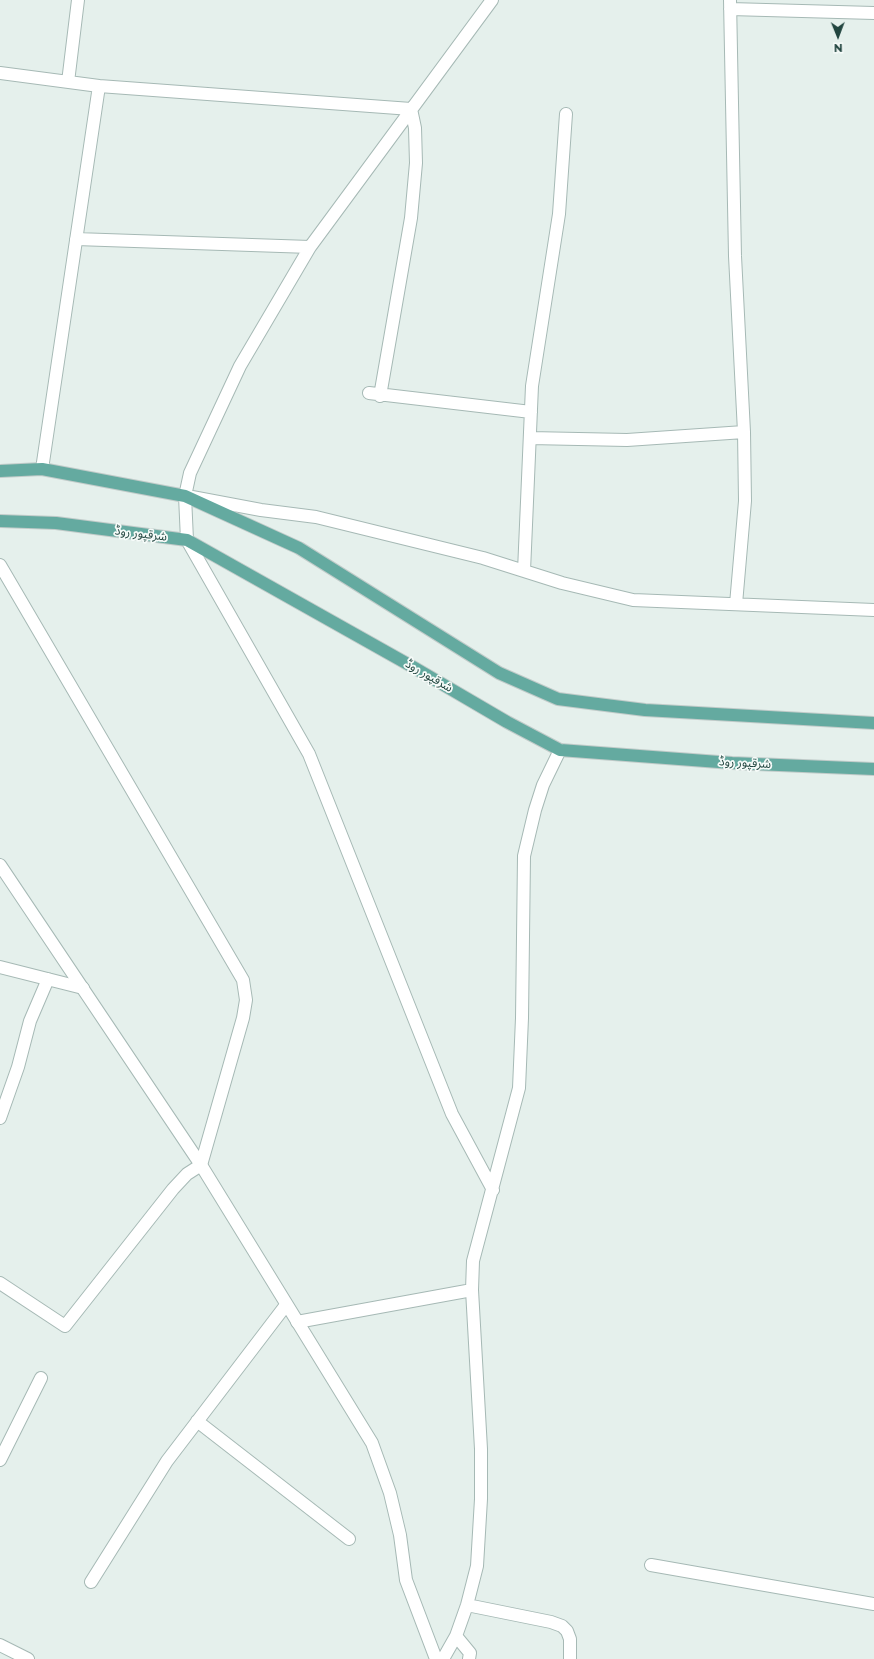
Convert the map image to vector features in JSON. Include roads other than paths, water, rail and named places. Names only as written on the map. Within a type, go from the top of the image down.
[{"type":"main road","points":[[0,471],[42,469],[185,496],[299,548],[499,673],[558,699],[645,710],[874,723]]},
{"type":"main road","name":"شرقپور روڈ","points":[[0,521],[56,524],[187,540],[406,663],[507,722],[560,750],[732,763],[874,769]]},
{"type":"street","points":[[68,82],[78,0]]},
{"type":"street","points":[[492,0],[310,247],[240,366],[190,473],[185,496],[187,540],[309,754],[452,1114],[493,1190]]},
{"type":"street","points":[[736,604],[745,501],[744,432],[735,256],[730,4],[874,13]]},
{"type":"street","points":[[0,73],[99,86],[411,109]]},
{"type":"street","points":[[42,469],[99,86]]},
{"type":"street","points":[[411,109],[415,128],[416,163],[411,218],[374,394],[531,412]]},
{"type":"street","points":[[524,571],[531,412],[536,358],[559,214],[566,114]]},
{"type":"street","points":[[76,239],[310,247]]},
{"type":"street","points":[[530,438],[627,440],[744,432]]},
{"type":"street","points":[[185,496],[261,510],[316,517],[483,558],[562,583],[633,600],[874,610]]},
{"type":"street","points":[[0,565],[242,980],[246,1000],[243,1018],[202,1165],[187,1174],[173,1189],[65,1326],[0,1284]]},
{"type":"street","points":[[442,1659],[456,1636],[467,1605],[477,1566],[482,1449],[472,1290],[473,1261],[519,1088],[522,1018],[524,856],[535,810],[543,785],[560,750]]},
{"type":"street","points":[[0,865],[202,1165],[286,1305],[372,1443],[390,1493],[400,1535],[406,1580],[436,1659]]},
{"type":"street","points":[[0,967],[83,988]]},
{"type":"street","points":[[0,1118],[18,1067],[30,1021],[48,979]]},
{"type":"street","points":[[297,1322],[472,1290]]},
{"type":"street","points":[[91,1582],[167,1461],[286,1305]]},
{"type":"street","points":[[0,1460],[41,1378]]},
{"type":"street","points":[[197,1421],[348,1539]]},
{"type":"street","points":[[651,1565],[874,1604]]},
{"type":"street","points":[[467,1605],[551,1622],[562,1626],[567,1631],[570,1639],[570,1659]]},
{"type":"street","points":[[456,1636],[470,1653],[469,1659]]},
{"type":"street","points":[[0,1645],[28,1659]]}]
